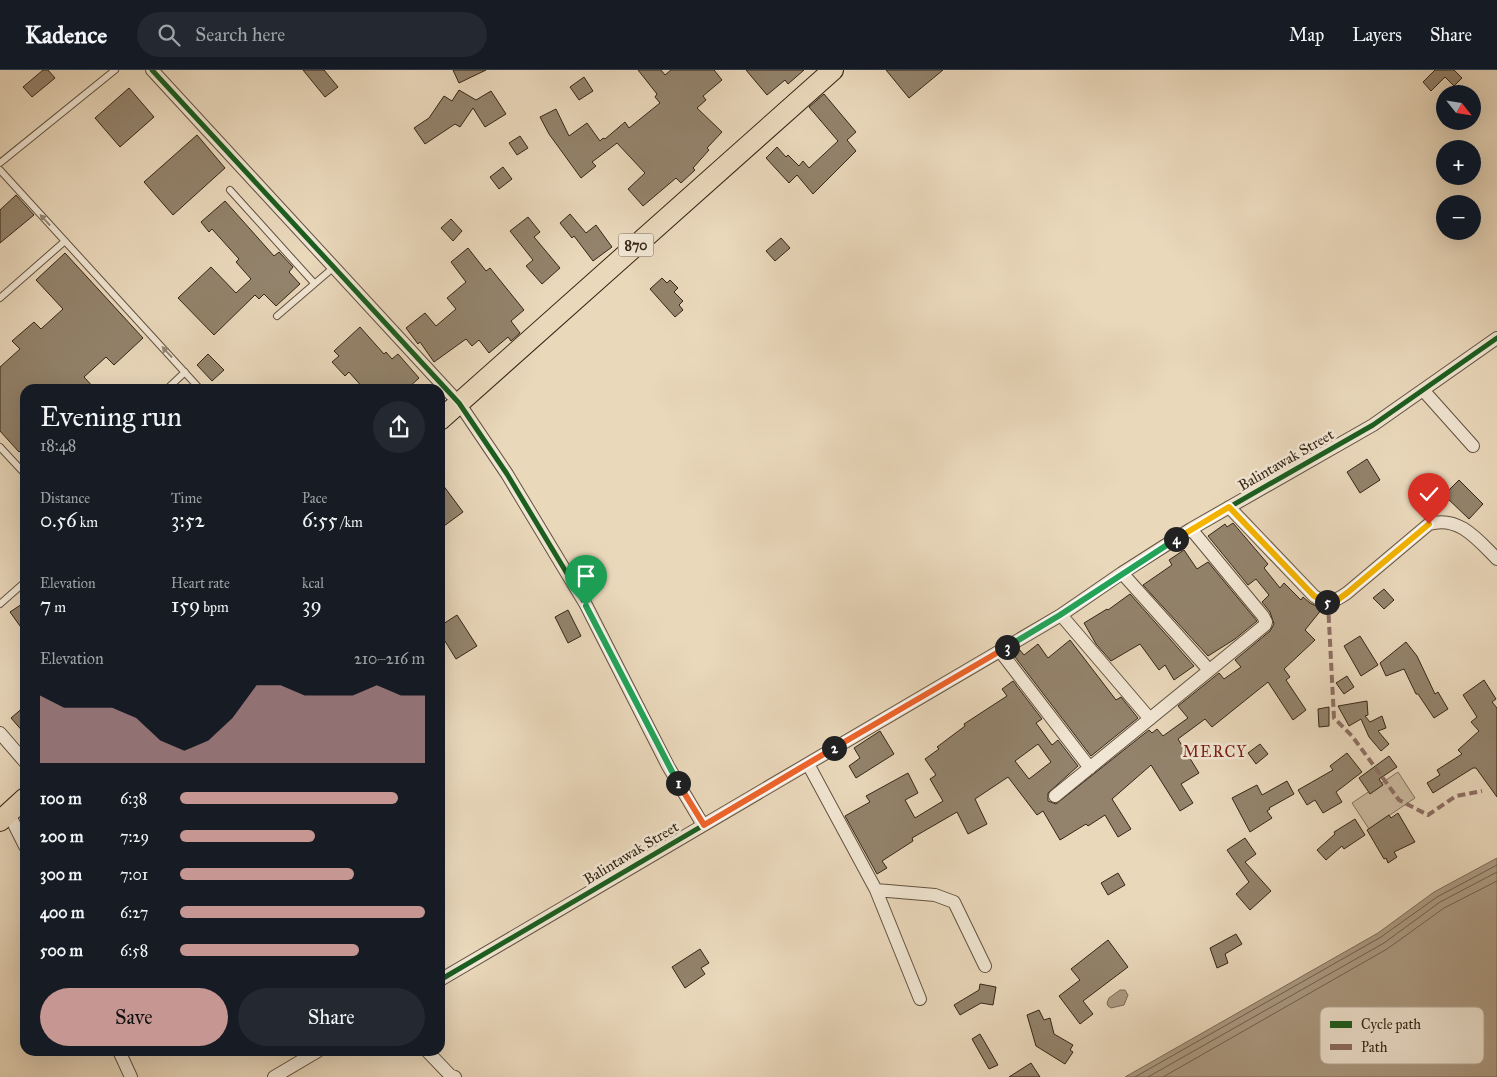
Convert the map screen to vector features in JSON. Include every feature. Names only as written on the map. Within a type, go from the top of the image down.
[{"type":"main road","name":"870","points":[[445,416],[833,70]]},
{"type":"main road","points":[[4,817],[20,803]]},
{"type":"street","points":[[152,70],[442,384]]},
{"type":"street","name":"Balintawak Street","points":[[445,977],[1060,615],[1191,529],[1373,425],[1497,338]]},
{"type":"street","points":[[445,388],[459,403],[507,474],[586,606],[668,766],[704,825]]},
{"type":"street","points":[[1423,390],[1473,446]]},
{"type":"street","points":[[1229,507],[1314,596],[1328,603],[1336,601],[1347,593],[1429,524],[1438,521],[1460,526],[1473,535],[1497,559]]},
{"type":"street","points":[[1055,796],[1265,625],[1266,622],[1191,529]]},
{"type":"street","points":[[1122,573],[1209,670]]},
{"type":"street","points":[[1060,615],[1150,719]]},
{"type":"street","points":[[1000,651],[1090,768]]},
{"type":"street","points":[[0,733],[20,756]]},
{"type":"street","points":[[808,764],[876,890],[920,999]]},
{"type":"street","points":[[4,817],[20,839]]},
{"type":"street","points":[[876,890],[935,895],[954,902],[985,966]]},
{"type":"street","points":[[121,1056],[131,1077]]},
{"type":"street","points":[[274,1077],[310,1056]]},
{"type":"street","points":[[431,1056],[450,1075],[455,1077]]},
{"type":"lane","points":[[0,164],[115,70]]},
{"type":"lane","points":[[0,170],[196,384]]},
{"type":"lane","points":[[230,190],[314,283]]},
{"type":"lane","points":[[0,298],[65,242]]},
{"type":"lane","points":[[277,316],[334,267]]},
{"type":"lane","points":[[172,384],[185,372]]},
{"type":"lane","points":[[0,447],[20,469]]},
{"type":"lane","points":[[0,604],[20,586]]},
{"type":"shaded area","points":[[1398,772],[1415,798],[1369,829],[1352,803]]},
{"type":"water","points":[[1497,858],[1497,1077],[1125,1077],[1378,933],[1434,892]]},
{"type":"water","points":[[1120,990],[1125,990],[1128,995],[1124,1005],[1111,1008],[1107,1003],[1109,998]]},
{"type":"building","points":[[43,70],[48,70],[55,78],[32,97],[23,87]]},
{"type":"building","points":[[303,70],[324,70],[338,87],[325,97]]},
{"type":"building","points":[[453,70],[486,70],[459,83]]},
{"type":"building","points":[[638,70],[661,70],[665,75],[671,70],[714,70],[722,80],[703,96],[706,100],[697,108],[722,132],[707,148],[709,150],[693,168],[695,170],[681,183],[676,178],[643,206],[628,189],[645,173],[617,143],[592,162],[596,166],[581,178],[549,134],[540,117],[556,109],[569,136],[587,123],[600,141],[625,122],[629,128],[660,103],[655,97],[657,94]]},
{"type":"building","points":[[746,70],[804,70],[788,84],[785,80],[767,95]]},
{"type":"building","points":[[886,70],[943,70],[909,98]]},
{"type":"building","points":[[1435,70],[1454,70],[1462,78],[1453,85],[1445,77],[1431,91],[1423,82]]},
{"type":"building","points":[[584,77],[593,91],[579,100],[570,87]]},
{"type":"building","points":[[129,88],[154,117],[120,147],[95,118]]},
{"type":"building","points":[[459,90],[476,100],[491,91],[506,114],[485,127],[473,108],[460,127],[455,124],[425,144],[414,128],[429,118],[444,96],[452,101]]},
{"type":"building","points":[[824,94],[856,132],[847,140],[856,151],[813,194],[797,175],[789,183],[766,158],[777,147],[786,157],[788,155],[799,166],[803,161],[809,168],[838,141],[809,107]]},
{"type":"building","points":[[197,135],[225,168],[173,215],[144,182]]},
{"type":"building","points":[[520,136],[528,148],[517,155],[509,143]]},
{"type":"building","points":[[503,167],[512,179],[499,189],[490,177]]},
{"type":"building","points":[[16,195],[34,215],[0,243],[0,210]]},
{"type":"building","points":[[225,201],[274,256],[279,252],[293,267],[289,272],[300,284],[276,306],[264,294],[259,299],[255,295],[214,335],[178,298],[211,267],[236,293],[251,279],[236,262],[239,259],[212,229],[209,232],[201,222]]},
{"type":"building","points":[[570,214],[586,233],[596,225],[612,247],[593,261],[574,236],[572,238],[560,223]]},
{"type":"building","points":[[528,217],[540,232],[534,237],[560,268],[542,284],[526,266],[533,260],[510,231]]},
{"type":"building","points":[[451,219],[462,231],[453,241],[441,228]]},
{"type":"building","points":[[781,238],[790,248],[775,261],[766,251]]},
{"type":"building","points":[[468,248],[486,271],[490,268],[524,310],[511,321],[520,333],[511,341],[508,337],[489,353],[479,340],[472,346],[466,339],[434,362],[420,342],[418,344],[406,328],[425,313],[436,326],[456,309],[447,298],[466,282],[451,262]]},
{"type":"building","points":[[65,253],[143,338],[114,365],[106,357],[84,377],[90,384],[20,384],[19,452],[0,431],[0,367],[20,349],[12,341],[34,322],[41,329],[63,309],[36,280]]},
{"type":"building","points":[[662,278],[667,283],[670,280],[678,288],[674,292],[683,301],[679,305],[683,310],[675,317],[650,289]]},
{"type":"building","points":[[360,327],[384,354],[386,352],[392,359],[398,354],[419,378],[412,384],[360,384],[349,372],[345,376],[332,362],[339,356],[334,351]]},
{"type":"building","points":[[208,354],[224,370],[212,381],[197,365]]},
{"type":"building","points":[[1367,459],[1380,480],[1360,493],[1347,472]]},
{"type":"building","points":[[1459,480],[1483,504],[1469,519],[1444,495]]},
{"type":"building","points":[[445,488],[463,512],[445,525]]},
{"type":"building","points":[[1233,523],[1268,564],[1264,568],[1280,588],[1284,583],[1301,600],[1303,597],[1322,609],[1305,630],[1315,640],[1284,669],[1290,677],[1286,680],[1306,710],[1293,720],[1268,682],[1212,727],[1205,719],[1178,739],[1199,773],[1181,784],[1193,803],[1180,811],[1151,765],[1112,799],[1131,829],[1118,837],[1105,815],[1060,840],[1043,811],[1037,815],[1008,777],[975,799],[987,824],[968,834],[957,812],[912,838],[913,841],[882,861],[887,868],[877,874],[845,816],[870,802],[866,796],[908,773],[918,793],[905,800],[915,818],[943,801],[930,779],[936,775],[925,759],[939,749],[937,747],[965,726],[964,724],[1007,696],[1002,689],[1013,681],[1042,719],[1036,723],[1052,745],[1058,740],[1078,766],[1048,793],[1048,801],[1056,804],[1149,730],[1152,733],[1157,729],[1163,736],[1188,718],[1178,706],[1219,673],[1224,679],[1241,667],[1235,660],[1270,631],[1274,624],[1270,612],[1262,602],[1269,595],[1256,579],[1248,585],[1208,536],[1225,524],[1227,527]],"holes":[[[1038,744],[1051,762],[1029,779],[1015,761]]]},
{"type":"building","points":[[1184,550],[1197,569],[1208,562],[1257,621],[1235,639],[1208,656],[1143,585],[1172,565],[1169,560]]},
{"type":"building","points":[[1384,589],[1394,600],[1384,609],[1373,598]]},
{"type":"building","points":[[1130,594],[1194,666],[1174,680],[1165,665],[1159,670],[1140,644],[1111,661],[1096,644],[1084,623],[1108,610]]},
{"type":"building","points":[[20,605],[20,626],[10,612]]},
{"type":"building","points":[[568,610],[581,636],[568,643],[555,617]]},
{"type":"building","points":[[457,615],[477,646],[456,659],[445,641],[445,623]]},
{"type":"building","points":[[1360,636],[1378,665],[1361,676],[1344,646]]},
{"type":"building","points":[[1070,640],[1116,700],[1121,697],[1138,718],[1091,756],[1012,653],[1019,649],[1024,655],[1038,644],[1048,658]]},
{"type":"building","points":[[1406,642],[1417,656],[1435,694],[1438,692],[1448,709],[1434,718],[1418,694],[1416,694],[1404,669],[1386,676],[1380,663]]},
{"type":"building","points":[[1347,676],[1354,687],[1344,694],[1336,683]]},
{"type":"building","points":[[1484,680],[1496,699],[1492,702],[1497,708],[1497,797],[1476,768],[1473,768],[1433,793],[1427,783],[1440,775],[1437,770],[1462,754],[1458,750],[1479,731],[1471,722],[1477,717],[1463,695]]},
{"type":"building","points":[[1367,701],[1368,715],[1365,716],[1370,722],[1382,716],[1386,728],[1378,731],[1389,744],[1381,751],[1369,737],[1361,719],[1349,726],[1338,706]]},
{"type":"building","points":[[1329,707],[1329,726],[1319,727],[1318,709]]},
{"type":"building","points":[[20,710],[20,728],[11,718]]},
{"type":"building","points":[[880,731],[894,754],[856,778],[849,766],[860,758],[854,748]]},
{"type":"building","points":[[1260,744],[1268,754],[1256,764],[1248,753]]},
{"type":"building","points":[[1347,753],[1362,772],[1336,792],[1342,802],[1323,813],[1315,800],[1307,805],[1298,790],[1333,770],[1330,766]]},
{"type":"building","points":[[1389,756],[1397,767],[1379,779],[1383,785],[1370,794],[1359,778]]},
{"type":"building","points":[[1287,781],[1294,794],[1269,808],[1267,811],[1272,818],[1250,832],[1232,798],[1257,785],[1262,795]]},
{"type":"building","points":[[1398,813],[1415,842],[1394,852],[1397,857],[1388,863],[1367,830],[1389,815],[1391,818]]},
{"type":"building","points":[[1355,819],[1365,835],[1344,849],[1342,846],[1326,860],[1317,850],[1335,834],[1334,832]]},
{"type":"building","points":[[1245,838],[1256,854],[1245,862],[1271,891],[1250,910],[1236,894],[1249,882],[1227,850]]},
{"type":"building","points":[[1118,873],[1125,885],[1108,895],[1101,883]]},
{"type":"building","points":[[1236,934],[1242,944],[1225,954],[1228,963],[1217,968],[1210,948]]},
{"type":"building","points":[[1108,940],[1128,967],[1083,1001],[1093,1014],[1080,1024],[1059,996],[1080,980],[1071,969]]},
{"type":"building","points":[[700,949],[709,963],[701,968],[705,974],[685,988],[672,967]]},
{"type":"building","points":[[980,984],[996,987],[993,1005],[981,1003],[960,1015],[954,1005],[979,990]]},
{"type":"building","points":[[1039,1010],[1044,1020],[1050,1018],[1054,1034],[1073,1045],[1070,1050],[1073,1052],[1065,1064],[1036,1046],[1027,1015]]},
{"type":"building","points":[[980,1034],[998,1065],[989,1069],[972,1039]]},
{"type":"building","points":[[1031,1063],[1040,1077],[1009,1077]]},
{"type":"marked path","points":[[1328,603],[1334,718],[1352,736],[1399,800],[1428,815],[1456,796],[1482,791]]},
{"type":"cycle path","points":[[152,70],[441,384]]},
{"type":"cycle path","points":[[445,977],[1061,615],[1191,529],[1373,425],[1497,338]]},
{"type":"cycle path","points":[[445,388],[459,403],[507,474],[586,605],[668,766],[703,825]]},
{"type":"district","name":"MERCY","points":[[1215,751]]},
{"type":"route","points":[[586,606],[668,766],[704,825],[1060,615],[1122,573],[1229,507],[1314,596],[1328,603],[1336,601],[1347,593],[1429,524]]}]
